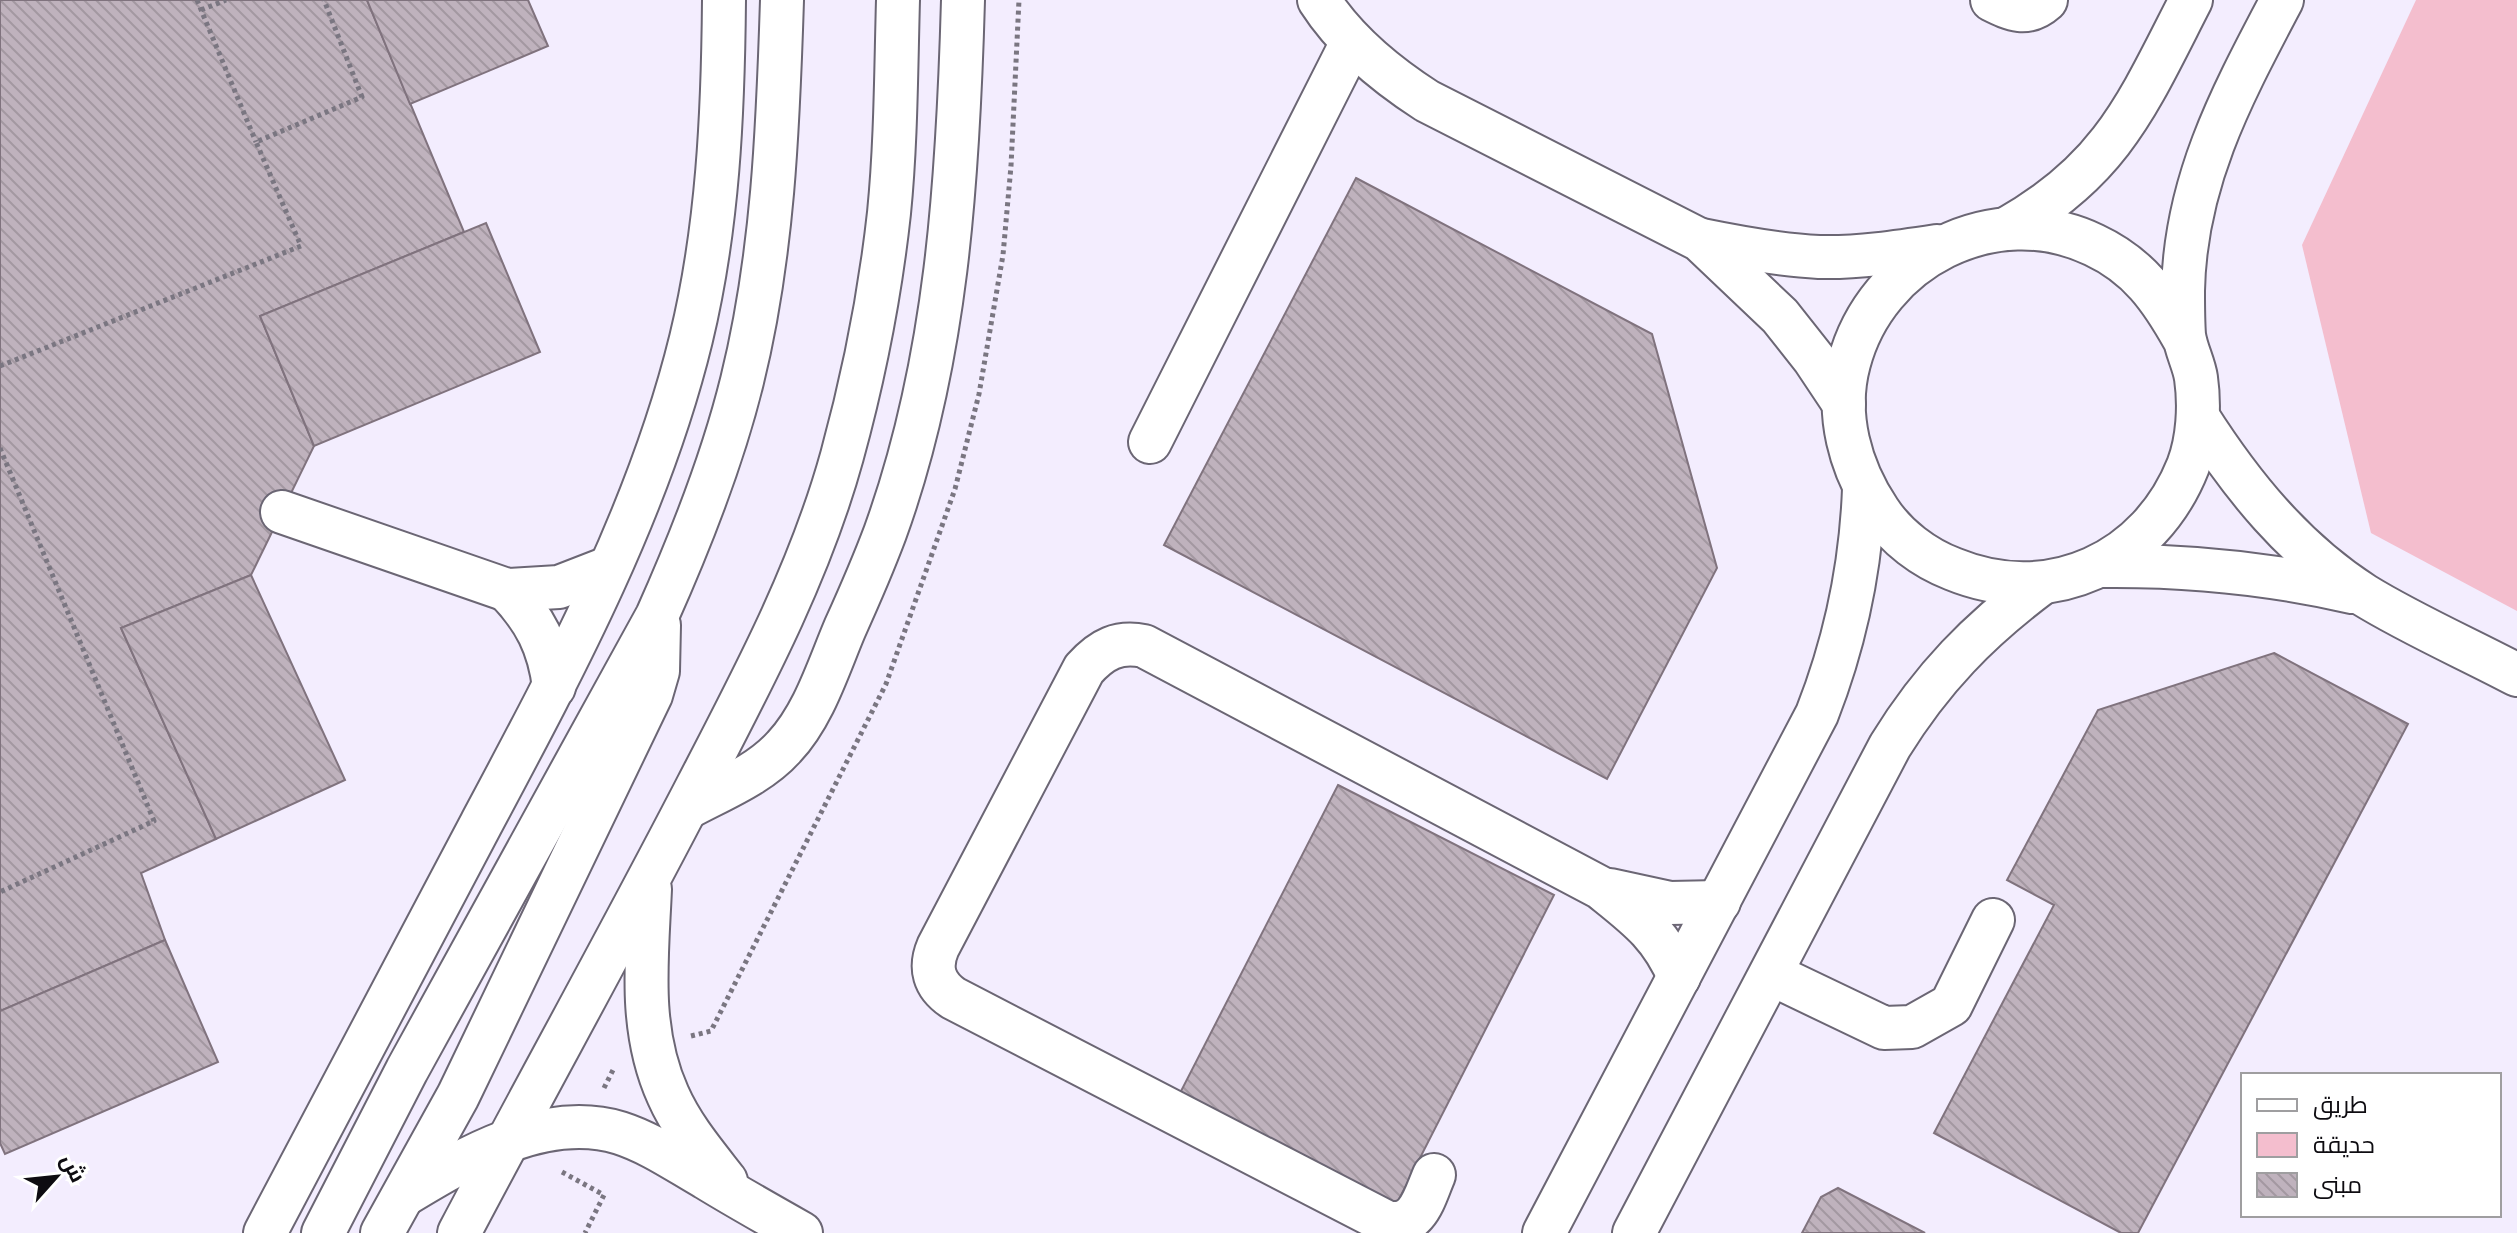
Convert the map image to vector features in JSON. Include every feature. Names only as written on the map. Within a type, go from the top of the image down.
[{"type":"street","points":[[265,1233],[554,687],[642,494],[665,430],[694,325],[707,258],[718,177],[724,0]]},
{"type":"street","points":[[323,1233],[413,1058],[657,616],[691,540],[719,461],[742,381],[759,299],[777,146],[782,0]]},
{"type":"street","points":[[459,1233],[687,808],[783,616],[815,538],[848,431],[879,295],[889,211],[898,0]]},
{"type":"street","points":[[687,808],[750,774],[786,746],[812,703],[885,533],[928,376],[942,296],[953,216],[959,135],[963,0]]},
{"type":"street","points":[[1319,0],[1352,42],[1400,84],[1427,101],[1700,240],[1761,252],[1822,257],[1883,254],[1944,245],[1974,234],[2006,229],[2050,231],[2093,244],[2131,268],[2162,300],[2184,339],[2196,377],[2198,417],[2189,463],[2170,504],[2140,539],[2102,566],[2073,577],[2042,583],[2006,584],[1972,577],[1938,564],[1909,544],[1884,518],[1864,489],[1848,448],[1844,404],[1848,365],[1862,327],[1883,294],[1911,266],[1944,245]]},
{"type":"street","points":[[1992,0],[2021,12],[2033,9],[2046,0]]},
{"type":"street","points":[[2006,229],[2062,193],[2110,145],[2146,87],[2191,0]]},
{"type":"street","points":[[2184,339],[2186,241],[2209,147],[2228,102],[2282,0]]},
{"type":"street","points":[[1150,442],[1352,42]]},
{"type":"street","points":[[1700,240],[1780,316],[1844,404]]},
{"type":"street","points":[[2198,417],[2263,507],[2325,566],[2365,595],[2517,675]]},
{"type":"street","points":[[1544,1233],[1817,714],[1834,671],[1856,581],[1864,489]]},
{"type":"street","points":[[282,512],[507,590],[559,587],[608,568]]},
{"type":"street","points":[[2102,566],[2221,570],[2314,583],[2365,595]]},
{"type":"street","points":[[1634,1233],[1890,746],[1913,708],[1972,640],[2042,583]]},
{"type":"street","points":[[507,590],[526,610],[541,633],[551,660],[554,687]]},
{"type":"street","points":[[382,1233],[458,1096],[651,695],[659,659],[657,616]]},
{"type":"street","points":[[1434,1175],[1412,1219],[1404,1223],[1386,1222],[943,991],[933,969],[933,958],[1084,669],[1095,656],[1127,643],[1144,646],[1601,888],[1655,933],[1665,946],[1679,977]]},
{"type":"street","points":[[651,878],[646,995],[647,1019],[658,1070],[681,1120],[749,1216]]},
{"type":"street","points":[[1601,888],[1670,903],[1719,902]]},
{"type":"street","points":[[1771,974],[1884,1028],[1912,1027],[1951,1005],[1993,920]]},
{"type":"street","points":[[338,1233],[444,1170],[507,1142],[559,1129],[584,1128],[617,1132],[649,1144],[749,1216],[801,1233]]},
{"type":"path","points":[[0,366],[301,246],[197,0]]},
{"type":"path","points":[[201,10],[226,0]]},
{"type":"path","points":[[256,142],[362,97],[324,0]]},
{"type":"path","points":[[0,448],[154,821],[0,892]]},
{"type":"green space","points":[[2416,0],[2517,0],[2517,611],[2371,533],[2302,245]]},
{"type":"building","points":[[0,0],[367,0],[464,232],[260,316],[314,446],[251,575],[121,628],[216,839],[141,873],[165,940],[0,1011]]},
{"type":"building","points":[[367,0],[528,0],[548,46],[410,104]]},
{"type":"building","points":[[1356,178],[1652,334],[1717,568],[1607,779],[1164,545]]},
{"type":"building","points":[[486,223],[540,352],[314,446],[260,316]]},
{"type":"building","points":[[251,575],[345,780],[216,839],[121,628]]},
{"type":"building","points":[[2274,653],[2408,724],[2138,1233],[2121,1233],[1934,1133],[2054,905],[2007,880],[2098,710]]},
{"type":"building","points":[[1338,785],[1554,895],[1395,1207],[1179,1095]]},
{"type":"building","points":[[165,940],[218,1062],[5,1154],[0,1143],[0,1011]]},
{"type":"building","points":[[1838,1188],[1925,1233],[1802,1233],[1821,1197]]}]
